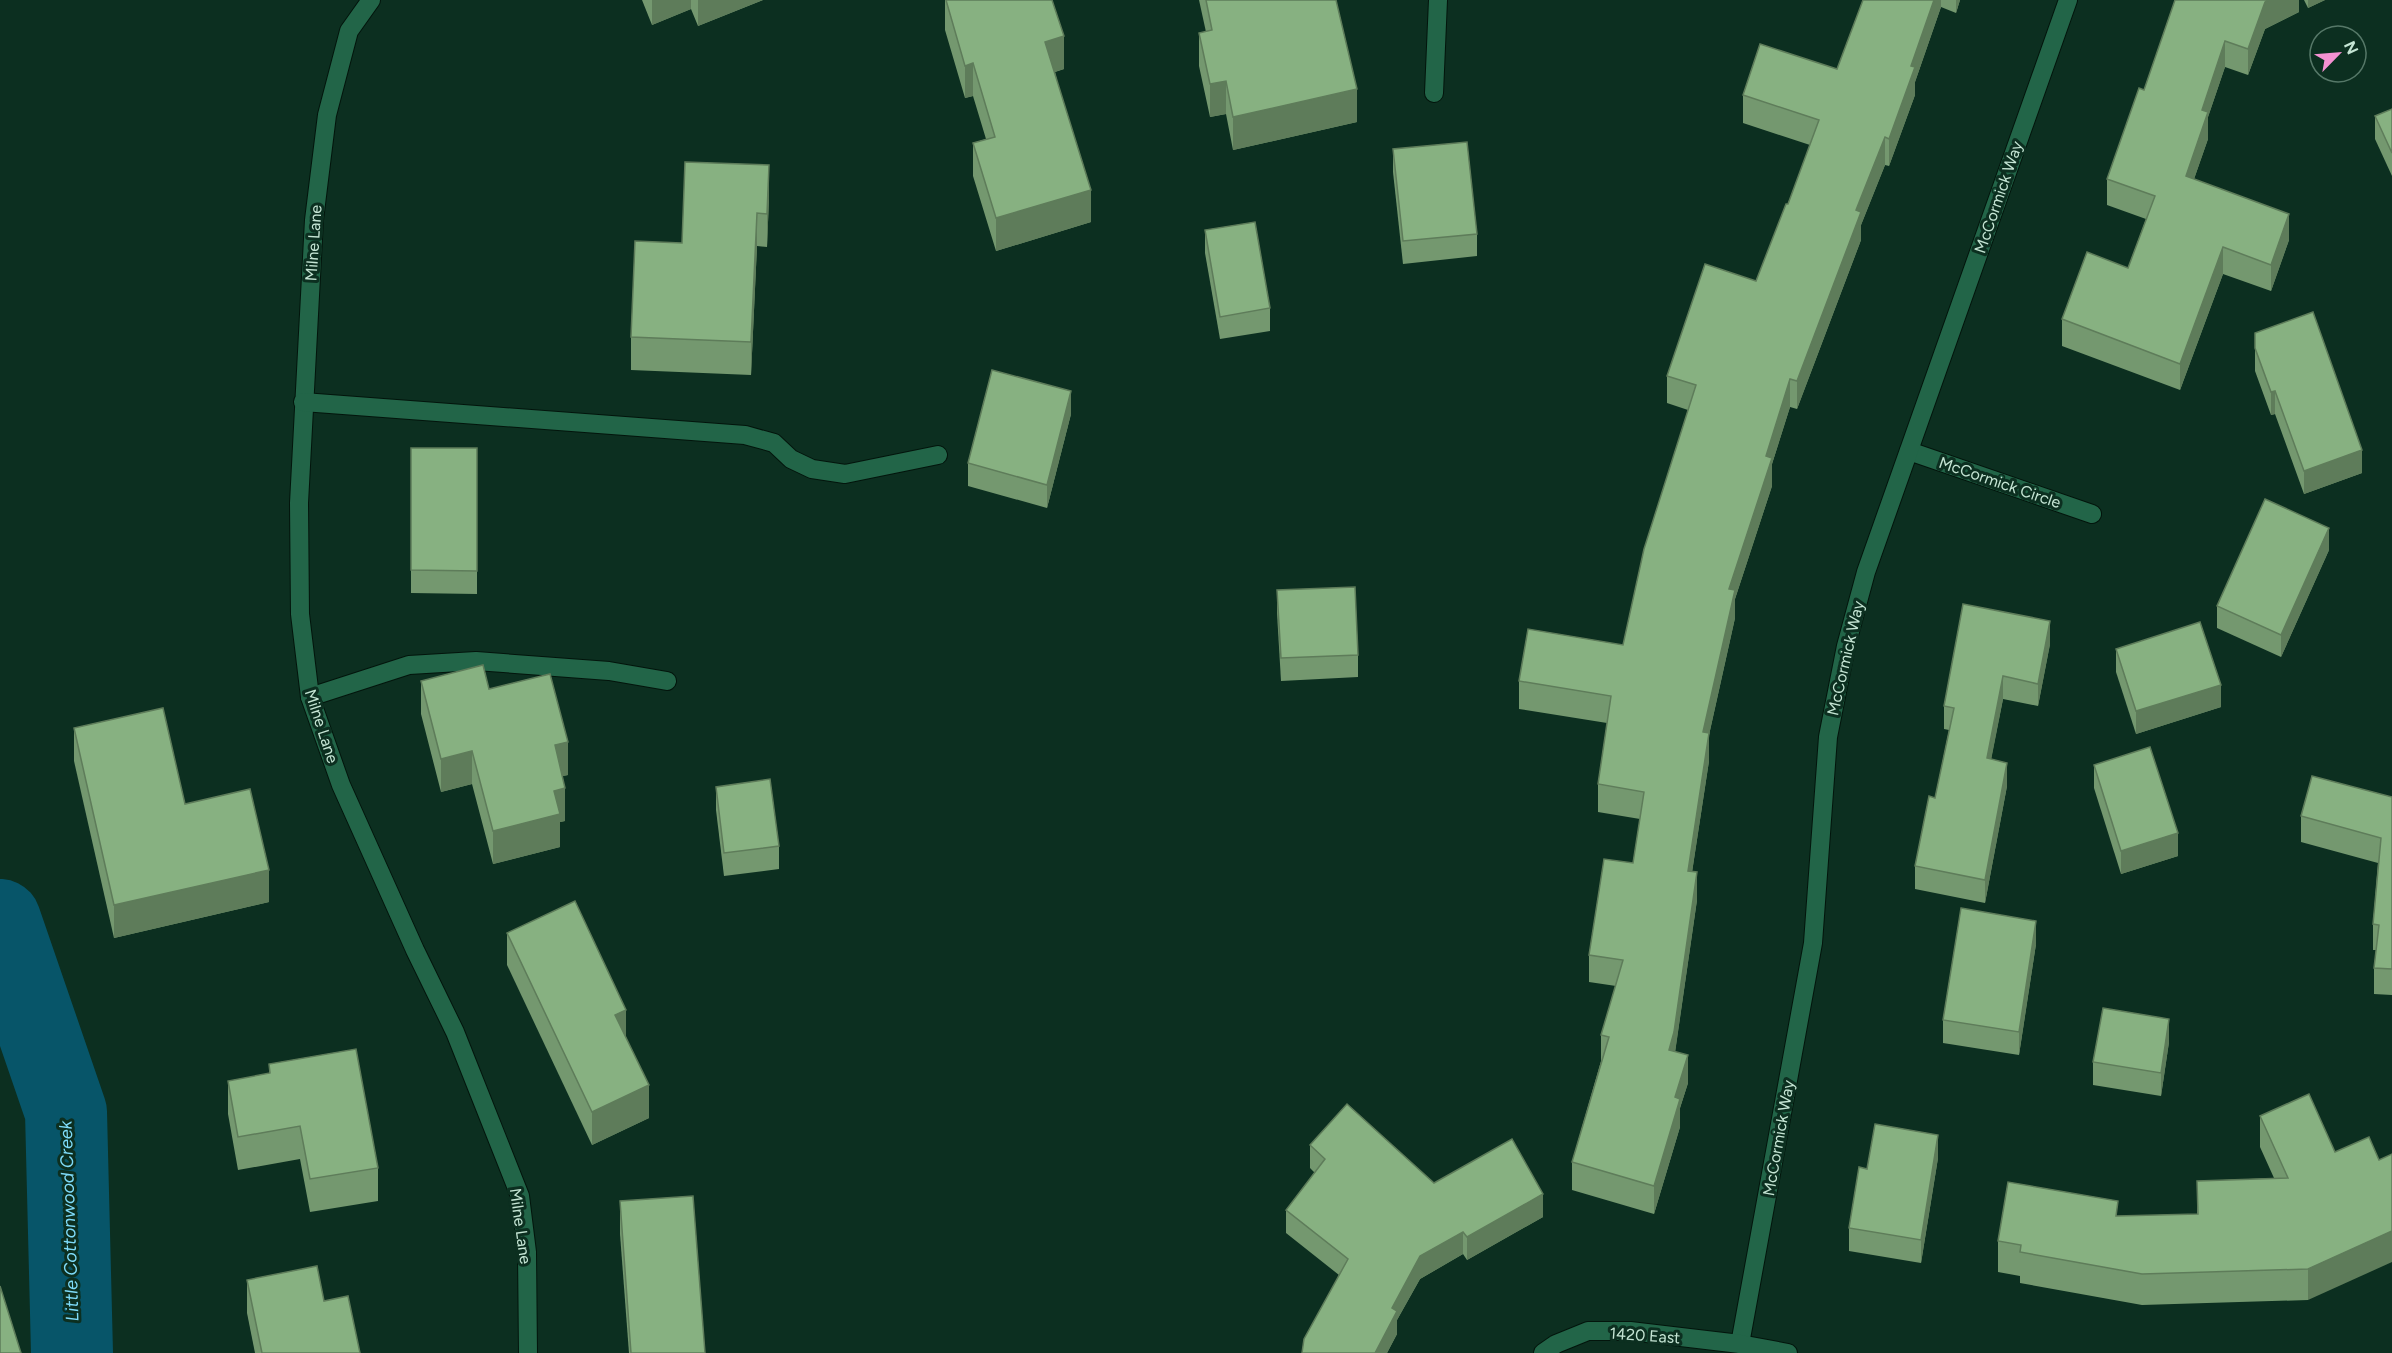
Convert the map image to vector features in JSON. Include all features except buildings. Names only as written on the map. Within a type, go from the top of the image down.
[{"type":"street","name":"Milne Lane","points":[[370,0],[349,31],[327,115],[314,220],[298,503],[300,614],[309,697],[342,785],[415,951],[455,1032],[520,1196],[527,1252],[528,1353]]},
{"type":"street","points":[[1434,93],[1438,0]]},
{"type":"street","name":"McCormick Way","points":[[1740,1344],[1813,943],[1828,737],[1846,646],[1866,572],[2068,0]]},
{"type":"street","points":[[303,402],[745,435],[774,443],[791,459],[812,469],[845,474],[938,455]]},
{"type":"street","name":"McCormick Circle","points":[[1909,451],[2092,514]]},
{"type":"street","points":[[309,697],[409,665],[476,661],[609,671],[667,681]]},
{"type":"street","name":"1420 East","points":[[1543,1353],[1556,1344],[1588,1331],[1630,1331],[1740,1344],[1788,1353]]},
{"type":"waterway","name":"Little Cottonwood Creek","points":[[0,920],[66,1112],[72,1353]]}]
